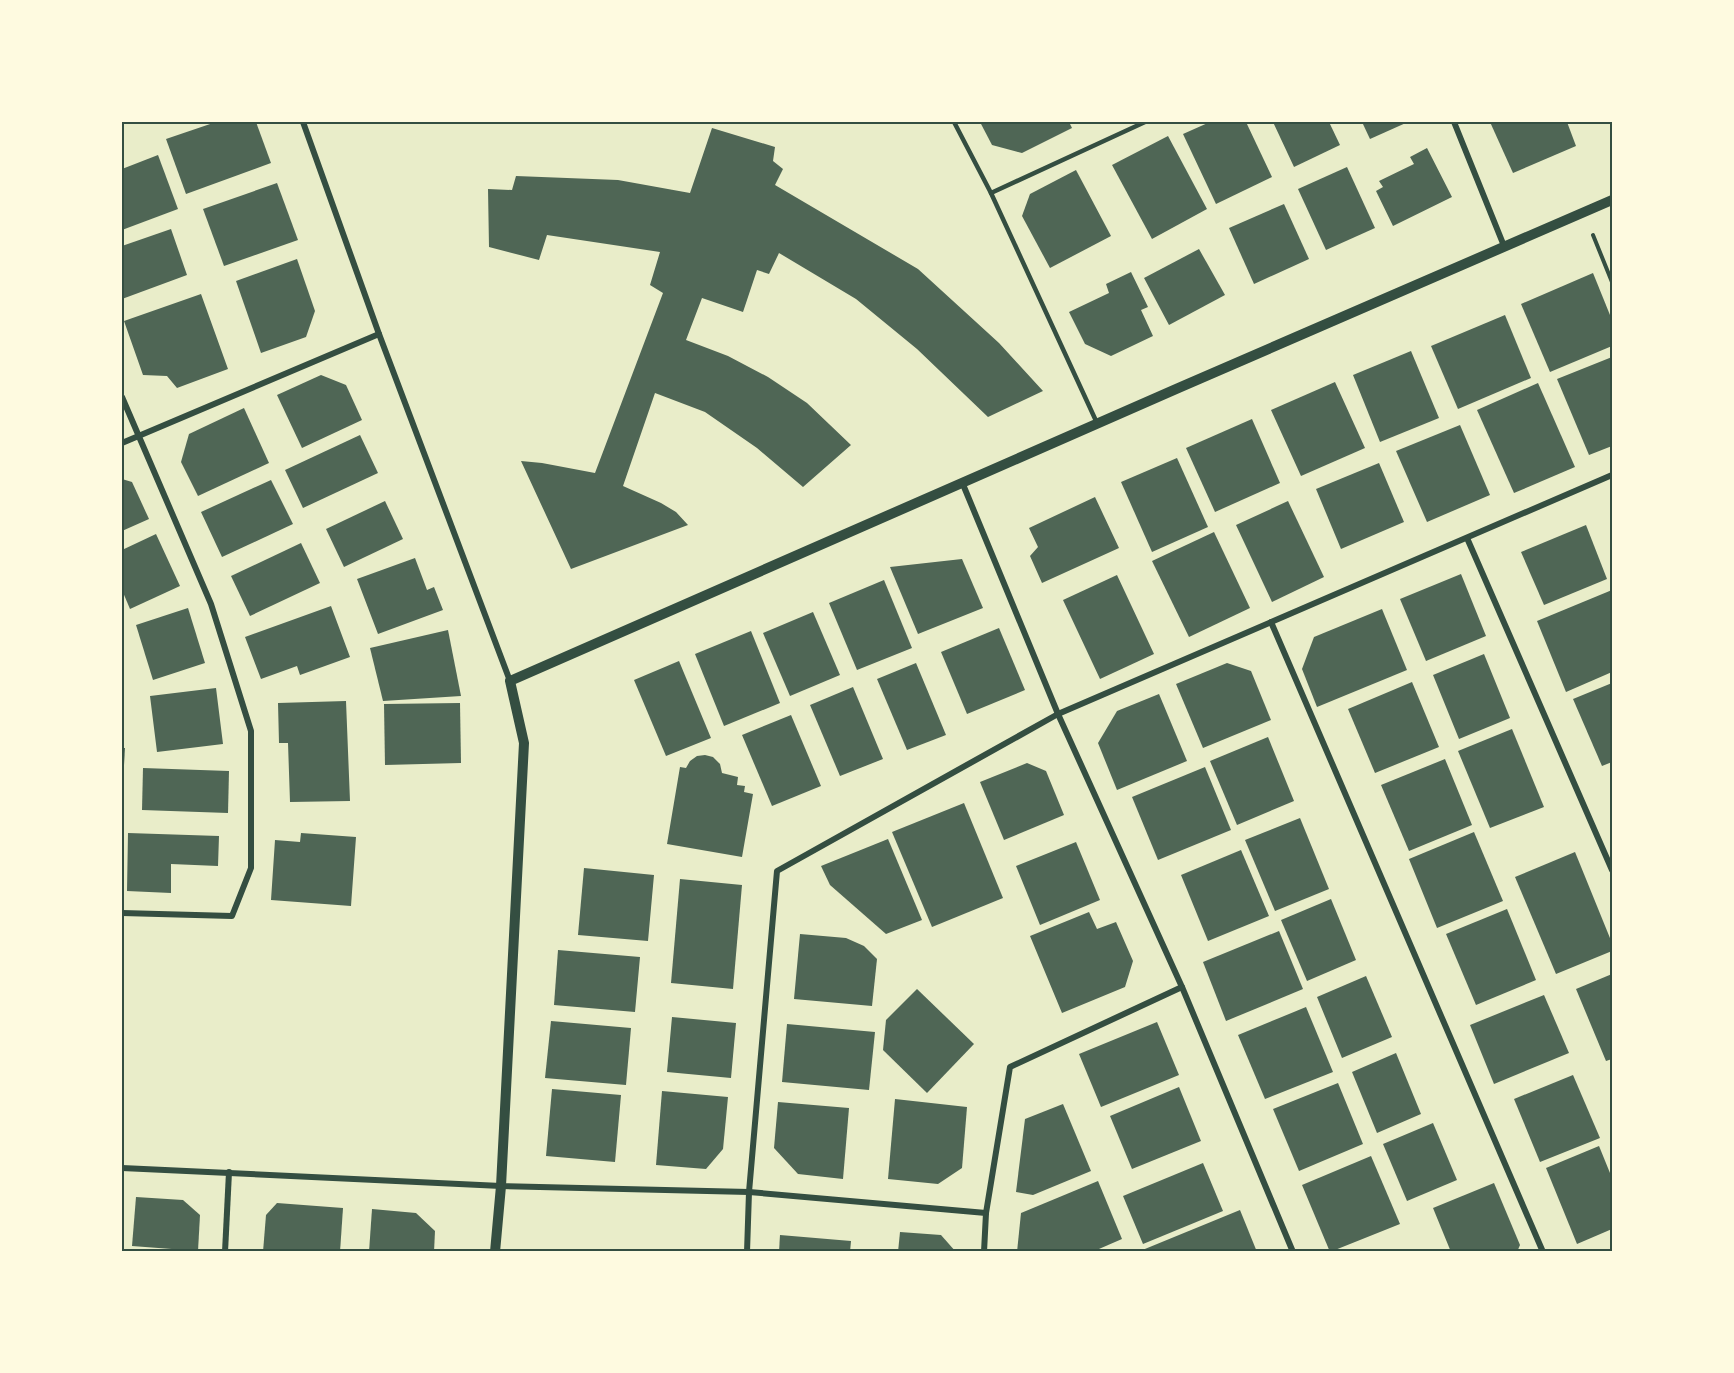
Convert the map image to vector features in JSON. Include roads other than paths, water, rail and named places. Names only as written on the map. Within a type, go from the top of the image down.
[{"type":"street","points":[[303,122],[379,334],[510,681],[524,743],[501,1186],[495,1251]]},
{"type":"street","points":[[1454,122],[1504,246]]},
{"type":"street","points":[[510,681],[1612,200]]},
{"type":"street","points":[[122,442],[379,334]]},
{"type":"street","points":[[122,397],[211,604],[251,731],[251,868],[232,916],[122,913]]},
{"type":"street","points":[[747,1251],[749,1192],[777,871],[1058,714],[1612,475]]},
{"type":"street","points":[[962,482],[1058,714],[1182,987],[1293,1251]]},
{"type":"street","points":[[1467,538],[1612,870]]},
{"type":"street","points":[[1271,622],[1542,1251]]},
{"type":"street","points":[[984,1251],[986,1213],[1010,1067],[1182,987]]},
{"type":"street","points":[[122,1168],[501,1186],[749,1192],[986,1213]]},
{"type":"street","points":[[225,1251],[229,1172]]},
{"type":"lane","points":[[954,122],[991,193],[1097,423]]},
{"type":"lane","points":[[991,193],[1145,122]]}]
